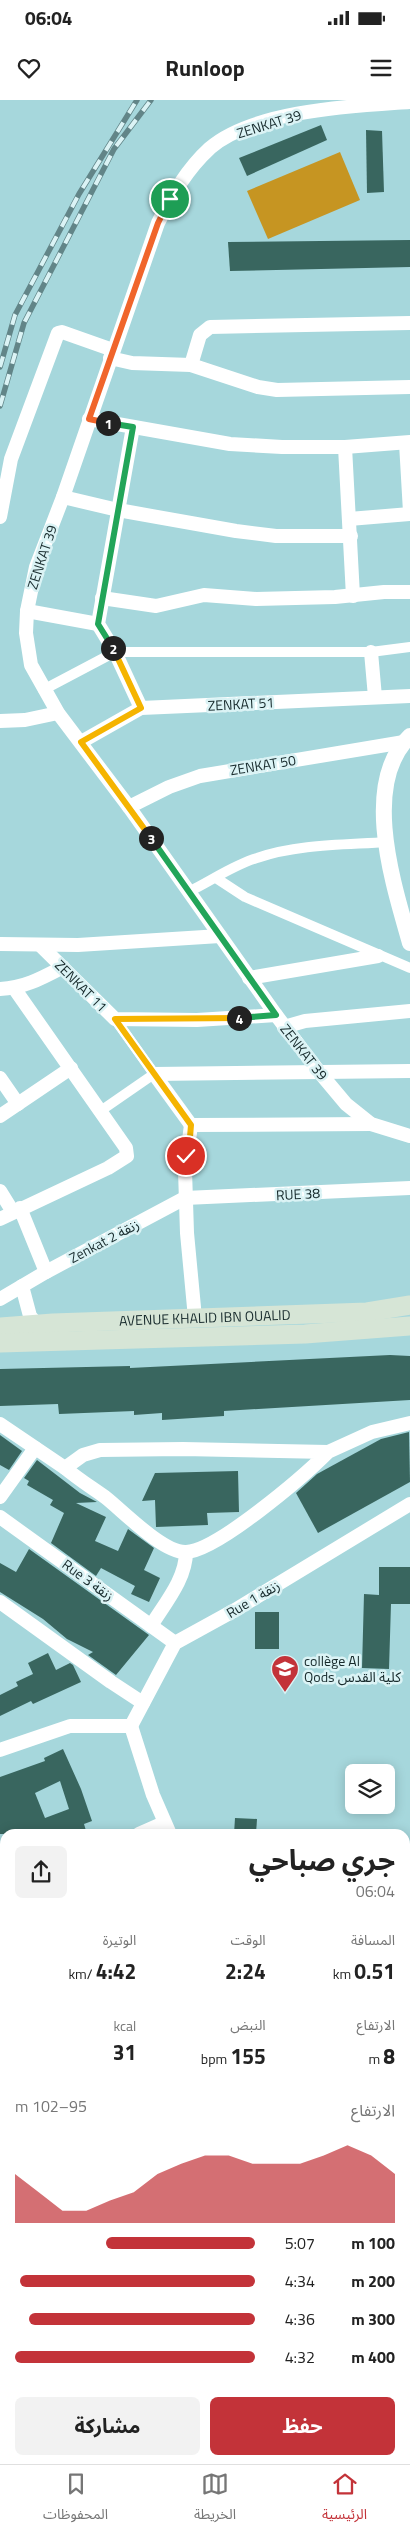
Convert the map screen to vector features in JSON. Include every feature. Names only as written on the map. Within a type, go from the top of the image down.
[{"type":"main road","name":"AVENUE KHALID IBN OUALID","points":[[0,1327],[367,1312],[410,1305]]},
{"type":"main road","name":"AVENUE KHALID IBN OUALID","points":[[0,1343],[305,1334],[410,1326]]},
{"type":"street","name":"ZENKAT 39","points":[[371,1124],[346,1104],[284,1027],[129,807],[58,713],[43,690],[31,666],[26,633],[26,612],[36,567],[63,497],[158,223],[170,199],[190,169],[211,148],[225,138],[277,118],[375,102],[410,102]]},
{"type":"street","points":[[191,364],[200,335],[210,327],[410,323]]},
{"type":"street","points":[[0,517],[11,459],[58,333],[62,332],[112,354],[145,364],[191,364],[258,388],[277,390],[410,387]]},
{"type":"street","points":[[89,419],[230,444],[282,448],[408,443],[410,513],[349,519]]},
{"type":"street","points":[[133,427],[98,624],[115,652],[141,708]]},
{"type":"street","points":[[345,447],[353,596]]},
{"type":"street","points":[[63,497],[118,510],[276,536],[351,536]]},
{"type":"street","points":[[102,598],[156,606],[204,596],[256,599],[410,592]]},
{"type":"street","points":[[26,612],[98,624]]},
{"type":"street","points":[[43,690],[115,652],[371,652],[410,648]]},
{"type":"street","points":[[371,652],[375,697]]},
{"type":"street","name":"ZENKAT 51","points":[[81,742],[141,708],[410,696]]},
{"type":"street","points":[[0,721],[25,720],[58,713]]},
{"type":"street","points":[[407,739],[388,774],[384,799],[386,842],[391,872],[410,943]]},
{"type":"street","name":"ZENKAT 50","points":[[129,807],[169,787],[200,776],[407,739]]},
{"type":"street","points":[[188,892],[236,866],[257,858],[290,850],[386,842]]},
{"type":"street","points":[[216,878],[245,897],[378,956],[410,968]]},
{"type":"street","points":[[0,944],[78,945],[220,936]]},
{"type":"street","name":"ZENKAT 11","points":[[40,945],[115,1019],[191,1125]]},
{"type":"street","points":[[249,978],[378,956]]},
{"type":"street","points":[[0,989],[14,988],[36,981],[63,967]]},
{"type":"street","points":[[0,1219],[108,1168],[127,1156],[126,1148],[14,988]]},
{"type":"street","points":[[284,1027],[305,1021],[410,1011]]},
{"type":"street","points":[[115,1019],[197,1020],[276,1015]]},
{"type":"street","points":[[0,1116],[71,1068]]},
{"type":"street","points":[[100,1112],[154,1074],[410,1071]]},
{"type":"street","points":[[0,1078],[18,1104]]},
{"type":"street","name":"ZENKAT 39","points":[[191,1125],[371,1124],[410,1136]]},
{"type":"street","points":[[191,1125],[189,1149],[185,1161],[195,1318]]},
{"type":"street","name":"RUE 38","points":[[186,1198],[410,1188]]},
{"type":"street","points":[[0,1191],[16,1210],[46,1272]]},
{"type":"street","name":"Zenkat 2 زنقة","points":[[0,1299],[46,1272],[186,1198]]},
{"type":"street","points":[[22,1286],[30,1316],[37,1324]]},
{"type":"street","points":[[0,1424],[65,1468],[155,1538],[173,1548],[186,1552],[214,1540],[256,1514],[328,1452],[372,1432],[410,1423]]},
{"type":"street","points":[[0,1497],[35,1448]]},
{"type":"street","points":[[65,1468],[83,1455],[100,1450],[174,1449],[328,1452]]},
{"type":"street","name":"Rue 1 زنقة","points":[[175,1643],[235,1610],[410,1504]]},
{"type":"street","name":"Rue 3 زنقة","points":[[0,1517],[175,1643]]},
{"type":"street","points":[[151,1626],[182,1576],[186,1562],[186,1552]]},
{"type":"street","points":[[0,1602],[143,1703]]},
{"type":"street","points":[[167,1828],[143,1766],[131,1726],[175,1643]]},
{"type":"street","points":[[0,1750],[70,1726],[131,1726]]},
{"type":"shaded area","points":[[340,152],[360,200],[268,239],[247,191]]},
{"type":"building","points":[[321,125],[327,140],[247,176],[239,158]]},
{"type":"building","points":[[366,130],[382,131],[384,192],[367,193]]},
{"type":"building","points":[[410,240],[410,267],[230,271],[228,242]]},
{"type":"building","points":[[390,1355],[410,1356],[410,1400],[224,1411],[224,1416],[162,1420],[162,1413],[134,1415],[134,1411],[59,1414],[58,1404],[0,1406],[0,1369],[130,1366],[130,1368]]},
{"type":"building","points":[[409,1432],[410,1482],[318,1533],[296,1493],[317,1474],[381,1439]]},
{"type":"building","points":[[0,1435],[22,1451],[9,1470],[0,1465]]},
{"type":"building","points":[[37,1460],[80,1493],[97,1502],[76,1503],[106,1517],[95,1541],[118,1551],[128,1529],[154,1548],[144,1570],[160,1578],[149,1602],[131,1594],[135,1586],[101,1568],[96,1576],[51,1543],[64,1513],[50,1505],[53,1500],[27,1485],[29,1481],[24,1478]]},
{"type":"building","points":[[238,1471],[239,1512],[207,1513],[208,1525],[156,1527],[155,1500],[142,1501],[155,1473]]},
{"type":"building","points":[[29,1549],[149,1635],[116,1675],[88,1655],[93,1652],[67,1639],[43,1619],[0,1592],[0,1563],[16,1572]]},
{"type":"building","points":[[379,1567],[410,1567],[410,1604],[391,1604],[389,1669],[362,1668],[364,1594],[379,1595]]},
{"type":"building","points":[[255,1612],[279,1612],[279,1649],[255,1649]]},
{"type":"building","points":[[48,1653],[56,1670],[70,1663],[73,1665],[81,1682],[33,1704],[31,1701],[0,1716],[0,1695],[18,1686],[16,1682],[33,1674],[28,1663]]},
{"type":"building","points":[[63,1749],[81,1789],[92,1821],[84,1824],[86,1829],[0,1829],[0,1777],[45,1761],[44,1758]],"holes":[[[60,1781],[69,1809],[45,1818],[35,1793]]]},
{"type":"building","points":[[235,1818],[257,1819],[256,1829],[234,1829]]},
{"type":"railway","points":[[0,367],[15,315],[79,194],[137,100]]},
{"type":"railway","points":[[0,406],[24,323],[114,149],[151,100]]},
{"type":"place","name":"collège Al Qods كلية القدس","points":[[285,1693]]},
{"type":"route","points":[[170,199],[158,223],[89,419],[133,427],[98,624],[115,652],[141,708],[81,742],[276,1015],[197,1020],[115,1019],[191,1125],[189,1149],[186,1156]]}]
